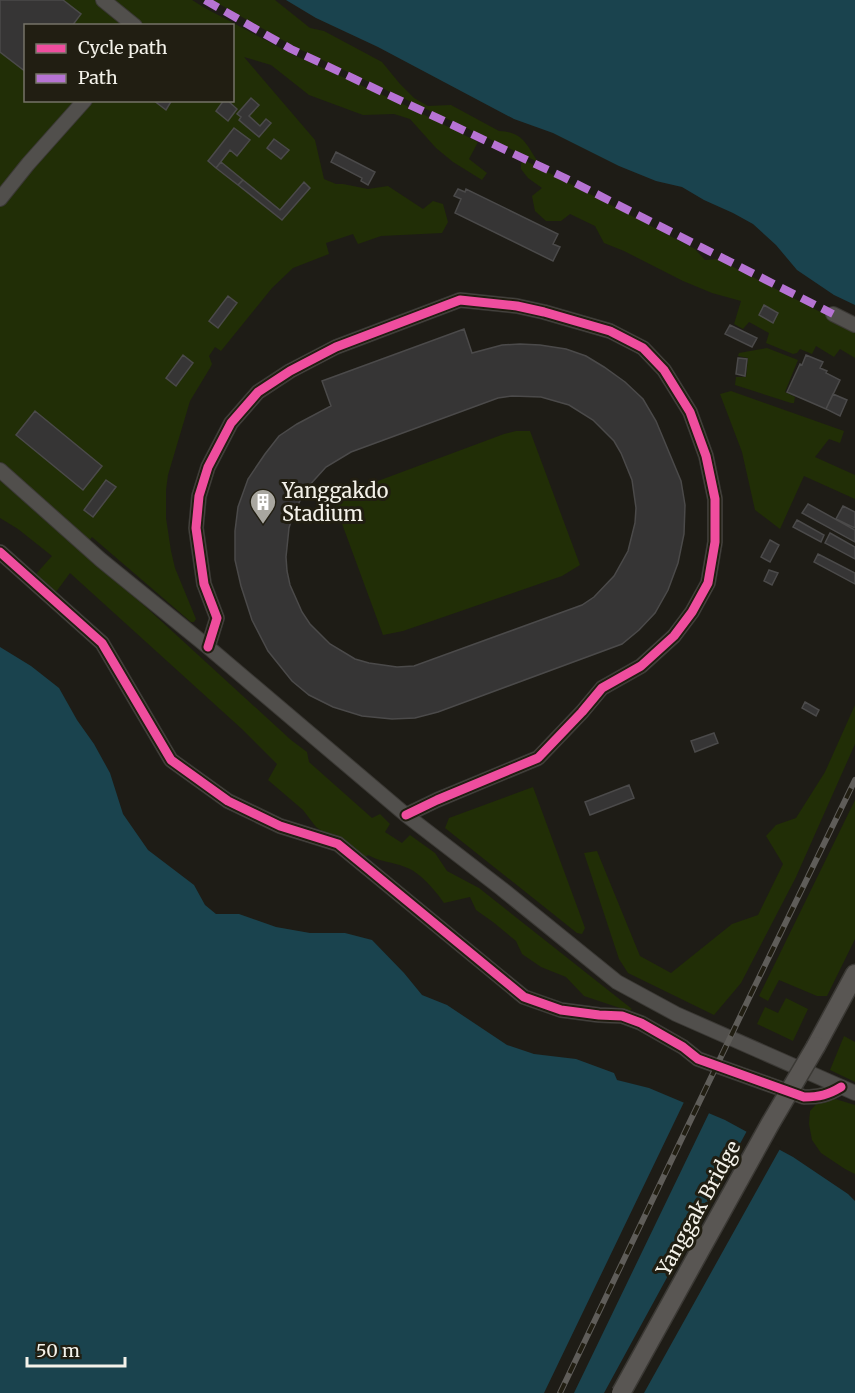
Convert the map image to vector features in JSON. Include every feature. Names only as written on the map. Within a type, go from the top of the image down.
[{"type":"main road","name":"Yanggak Bridge","points":[[621,1393],[855,975]]},
{"type":"street","points":[[103,0],[133,24]]},
{"type":"street","points":[[0,199],[83,102]]},
{"type":"street","points":[[208,647],[217,618],[204,584],[196,528],[198,496],[208,467],[231,423],[258,392],[290,371],[336,347],[460,300],[517,306],[544,312],[610,331],[643,348],[664,370],[690,412],[706,456],[715,499],[715,542],[708,583],[692,612],[674,636],[641,666],[602,688],[538,758],[406,815]]},
{"type":"street","points":[[833,314],[855,325]]},
{"type":"street","points":[[0,470],[101,560],[208,647],[406,815],[617,982],[676,1014],[855,1093]]},
{"type":"street","points":[[0,552],[102,643],[171,760],[228,801],[280,826],[338,844],[524,996],[561,1010],[622,1016],[641,1023],[683,1047],[698,1059],[804,1097],[828,1095],[841,1087]]},
{"type":"green space","points":[[0,0],[192,0],[294,55],[405,105],[478,142],[469,159],[487,173],[482,180],[436,148],[410,119],[394,114],[363,115],[309,95],[271,65],[244,57],[315,140],[324,179],[336,184],[368,189],[388,186],[423,209],[433,201],[443,204],[448,222],[442,233],[381,236],[358,244],[353,234],[326,243],[329,254],[293,268],[272,288],[221,351],[215,347],[209,356],[212,364],[190,401],[168,475],[166,490],[166,518],[171,551],[175,568],[196,619],[194,622],[191,622],[92,537],[81,551],[307,752],[309,762],[372,818],[380,814],[390,824],[385,832],[402,843],[410,835],[435,853],[447,871],[479,888],[632,1009],[629,1011],[584,996],[566,977],[541,967],[522,954],[516,941],[476,910],[470,897],[444,903],[427,882],[410,869],[368,855],[363,859],[316,827],[303,810],[268,780],[277,764],[243,730],[70,573],[56,592],[36,574],[52,556],[0,518]]},
{"type":"green space","points":[[212,0],[275,0],[310,28],[324,31],[382,62],[414,98],[428,106],[451,105],[499,131],[519,137],[538,162],[293,46]]},
{"type":"green space","points":[[524,160],[695,249],[705,260],[718,259],[855,330],[855,358],[840,349],[834,357],[816,346],[812,354],[800,349],[793,354],[766,343],[769,333],[749,322],[743,329],[734,324],[741,301],[712,293],[683,281],[604,243],[595,226],[570,214],[561,221],[546,221],[535,211],[532,196],[542,188],[528,178],[521,169],[521,163]]},
{"type":"green space","points":[[767,348],[798,360],[785,392],[795,397],[794,403],[735,385],[736,377],[746,377],[748,358],[738,356],[739,353]]},
{"type":"green space","points":[[731,391],[844,431],[840,443],[829,439],[815,457],[855,475],[855,499],[804,476],[780,529],[755,510],[742,452],[720,394]]},
{"type":"green space","points":[[516,431],[530,431],[580,565],[562,576],[403,631],[383,635],[334,502],[351,491]]},
{"type":"green space","points":[[855,705],[855,744],[796,877],[741,983],[714,1015],[628,973],[619,959],[584,853],[597,851],[640,956],[671,973],[732,924],[758,915],[783,864],[766,836],[776,825],[796,818],[825,772]]},
{"type":"green space","points":[[533,787],[585,928],[582,934],[577,933],[445,828],[449,818]]},
{"type":"green space","points":[[855,800],[855,939],[827,996],[817,996],[779,980],[768,1001],[759,996]]},
{"type":"green space","points":[[786,998],[808,1009],[793,1041],[757,1024],[765,1007],[778,1013]]},
{"type":"green space","points":[[844,1036],[855,1042],[855,1082],[830,1070]]},
{"type":"green space","points":[[832,1098],[855,1105],[855,1174],[821,1153],[812,1140],[809,1124],[810,1111],[819,1101]]},
{"type":"water","points":[[286,0],[855,0],[855,305],[834,295],[797,270],[776,245],[753,224],[733,213],[682,187],[656,181],[619,166],[553,133],[514,119],[378,47],[316,18]]},
{"type":"water","points":[[0,647],[31,666],[59,688],[110,773],[123,814],[148,850],[194,885],[205,905],[216,914],[239,914],[276,927],[310,933],[345,933],[372,940],[422,995],[447,1005],[507,1045],[534,1054],[576,1059],[614,1073],[617,1080],[649,1088],[725,1120],[793,1157],[848,1194],[855,1201],[855,1393],[0,1393]]},
{"type":"pier","points":[[685,1100],[710,1111],[574,1393],[544,1393]]},
{"type":"pier","points":[[748,1129],[781,1147],[644,1393],[604,1393]]},
{"type":"building","points":[[0,0],[63,0],[81,14],[74,24],[24,24],[24,70],[0,52]]},
{"type":"building","points":[[251,98],[259,105],[249,116],[260,126],[266,119],[271,123],[259,137],[239,120],[241,117],[237,114]]},
{"type":"building","points":[[156,102],[171,102],[166,110]]},
{"type":"building","points":[[223,102],[229,102],[237,109],[228,121],[216,111]]},
{"type":"building","points":[[234,128],[250,140],[237,156],[230,150],[216,168],[208,161]]},
{"type":"building","points":[[274,139],[289,150],[281,159],[267,148]]},
{"type":"building","points":[[336,152],[375,172],[368,185],[361,181],[362,178],[331,162]]},
{"type":"building","points":[[221,162],[243,180],[238,185],[216,168]]},
{"type":"building","points":[[243,180],[280,210],[304,182],[310,188],[282,220],[238,185]]},
{"type":"building","points":[[458,189],[465,192],[466,189],[558,234],[553,244],[560,247],[553,261],[455,213],[461,199],[454,196]]},
{"type":"building","points":[[228,296],[237,303],[218,328],[209,321]]},
{"type":"building","points":[[764,305],[778,313],[773,323],[759,315]]},
{"type":"building","points":[[730,325],[757,338],[752,347],[725,334]]},
{"type":"building","name":"Yanggakdo Stadium","points":[[464,329],[472,353],[502,345],[540,345],[566,349],[586,356],[604,367],[643,399],[656,421],[681,481],[685,505],[684,534],[678,563],[668,590],[655,613],[622,644],[438,712],[415,718],[392,719],[362,716],[333,707],[309,695],[292,681],[268,651],[252,620],[235,560],[235,531],[238,507],[248,479],[265,454],[279,436],[331,406],[322,381]],"holes":[[[541,397],[569,405],[593,420],[614,441],[621,453],[632,480],[636,508],[628,551],[614,576],[594,597],[582,605],[414,666],[397,667],[369,663],[355,659],[330,644],[310,624],[302,612],[290,585],[287,571],[289,528],[293,514],[307,488],[326,467],[351,452],[498,398]]]},
{"type":"building","points":[[183,355],[193,363],[176,386],[166,378]]},
{"type":"building","points":[[806,355],[823,362],[820,368],[840,380],[826,409],[787,392]]},
{"type":"building","points":[[738,358],[747,359],[745,376],[736,374]]},
{"type":"building","points":[[833,394],[847,400],[840,416],[826,409]]},
{"type":"building","points":[[35,411],[102,466],[83,490],[16,435]]},
{"type":"building","points":[[106,480],[116,487],[93,517],[84,510]]},
{"type":"building","points":[[808,504],[855,530],[855,542],[802,513]]},
{"type":"building","points":[[843,506],[855,512],[855,528],[836,519]]},
{"type":"building","points":[[797,520],[824,535],[821,542],[793,527]]},
{"type":"building","points":[[830,533],[855,547],[855,559],[825,543]]},
{"type":"building","points":[[770,540],[779,545],[770,562],[761,557]]},
{"type":"building","points":[[818,554],[855,573],[855,584],[814,562]]},
{"type":"building","points":[[769,570],[778,573],[772,585],[764,581]]},
{"type":"building","points":[[805,702],[819,710],[816,716],[802,708]]},
{"type":"building","points":[[714,733],[718,743],[695,752],[691,741]]},
{"type":"building","points":[[629,785],[634,798],[590,815],[585,802]]},
{"type":"railway","points":[[560,1393],[855,780]]},
{"type":"marked path","points":[[205,0],[291,49],[563,177],[833,314]]},
{"type":"cycle path","points":[[208,647],[217,618],[204,584],[196,528],[199,496],[208,467],[231,423],[258,392],[290,371],[336,347],[460,300],[517,306],[544,312],[610,331],[643,348],[664,370],[690,412],[706,456],[715,499],[715,542],[708,583],[692,612],[674,636],[641,666],[602,688],[538,758],[406,815]]},
{"type":"cycle path","points":[[0,552],[102,643],[171,760],[228,801],[280,826],[338,844],[524,997],[561,1010],[622,1016],[641,1023],[683,1047],[698,1059],[804,1097],[823,1095],[841,1087]]},
{"type":"place","name":"Yanggakdo Stadium","points":[[263,525]]}]
